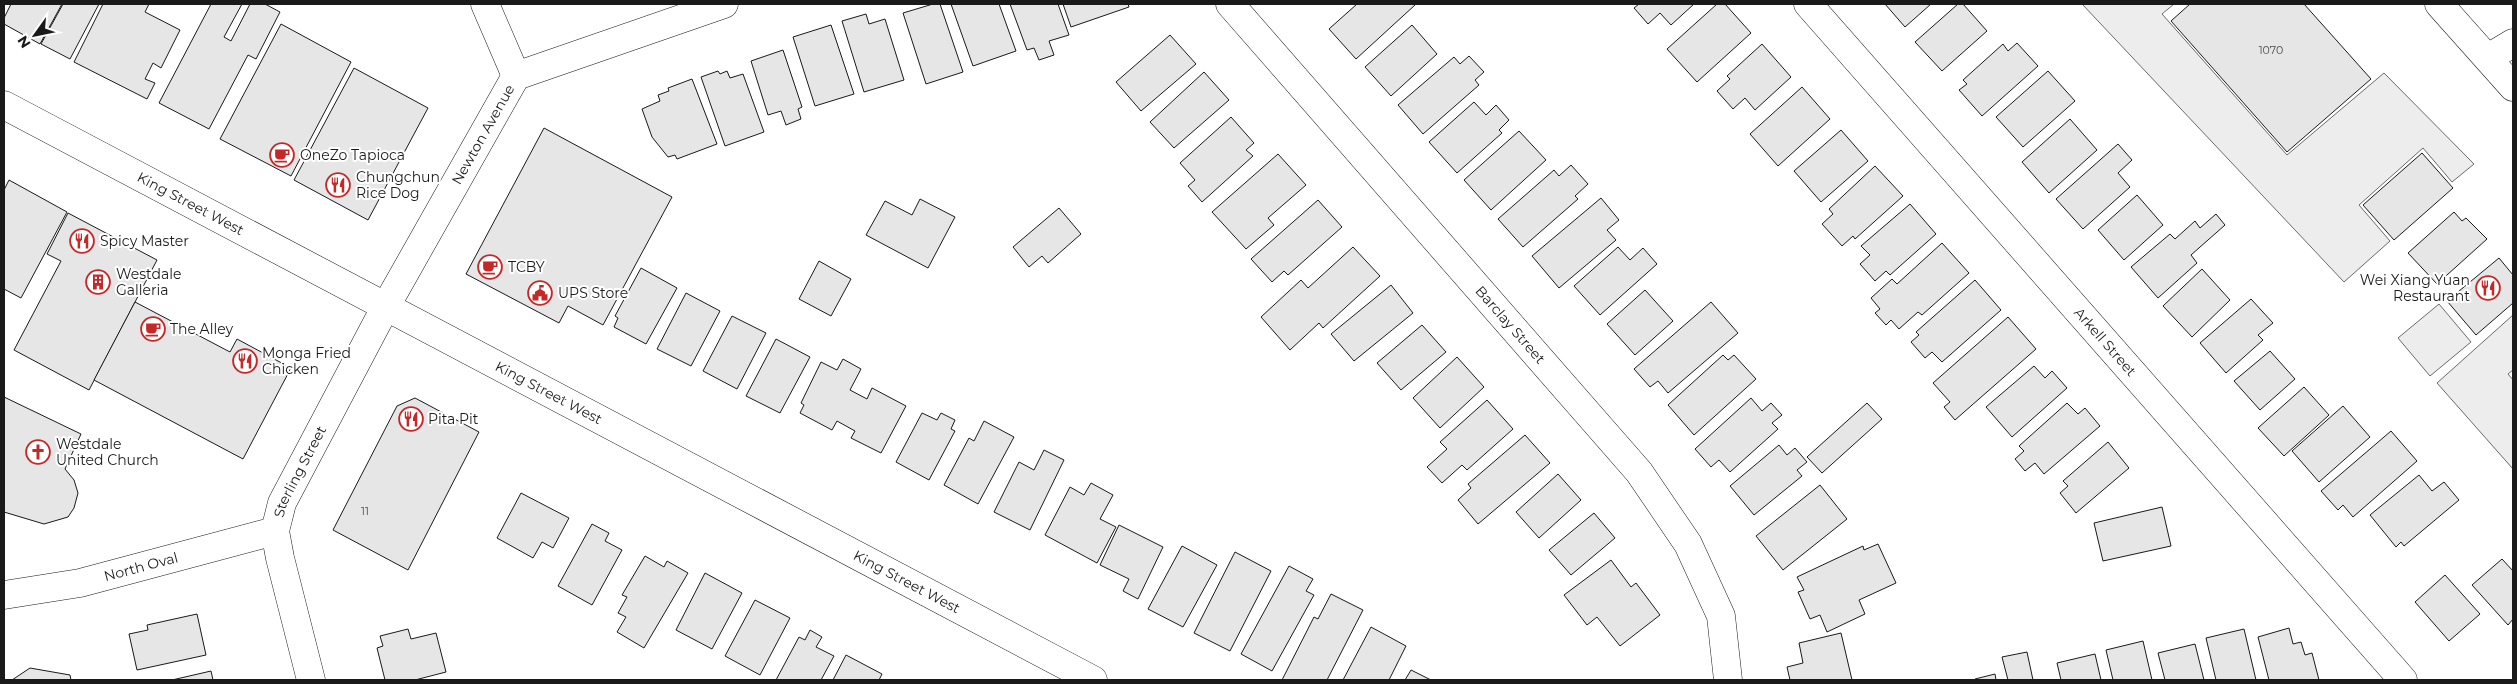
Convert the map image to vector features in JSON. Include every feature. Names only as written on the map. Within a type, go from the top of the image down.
[{"type":"street","points":[[485,4],[516,76]]},
{"type":"street","name":"Newton Avenue","points":[[386,306],[516,76],[724,4]]},
{"type":"street","name":"Barclay Street","points":[[1230,4],[1639,472],[1688,544],[1721,616],[1728,680]]},
{"type":"street","name":"Arkell Street","points":[[1808,4],[2403,680]]},
{"type":"street","points":[[2438,4],[2513,87]]},
{"type":"street","points":[[2488,58],[2513,43]]},
{"type":"street","name":"King Street West","points":[[4,105],[1094,680]]},
{"type":"street","name":"Sterling Street","points":[[311,680],[275,531],[282,503],[386,306]]},
{"type":"street","name":"North Oval","points":[[4,595],[80,583],[275,531]]},
{"type":"shaded area","points":[[2082,4],[2174,4],[2162,14],[2287,155],[2384,73],[2474,164],[2452,182],[2423,148],[2359,205],[2390,241],[2344,282]]},
{"type":"shaded area","points":[[2439,304],[2471,342],[2430,376],[2398,338]]},
{"type":"shaded area","points":[[2513,315],[2513,370],[2508,374],[2513,380],[2513,469],[2437,383]]},
{"type":"building","points":[[11,4],[62,4],[40,44],[4,24],[4,18]]},
{"type":"building","points":[[63,4],[99,4],[70,59],[41,44]]},
{"type":"building","points":[[103,4],[149,4],[145,12],[180,30],[161,68],[153,63],[145,79],[155,83],[147,99],[74,62]]},
{"type":"building","points":[[211,4],[242,4],[224,37],[231,41],[250,4],[265,4],[280,12],[256,59],[248,55],[209,129],[159,103]]},
{"type":"building","points":[[933,4],[940,4],[963,72],[926,84],[903,13]]},
{"type":"building","points":[[951,4],[999,4],[1016,51],[973,66]]},
{"type":"building","points":[[1010,4],[1058,4],[1069,35],[1049,41],[1054,55],[1039,60],[1034,48],[1027,50]]},
{"type":"building","points":[[1063,4],[1128,4],[1129,7],[1071,27]]},
{"type":"building","points":[[1357,4],[1415,5],[1356,59],[1329,29]]},
{"type":"building","points":[[1639,4],[1694,4],[1671,25],[1660,13],[1648,24],[1634,8]]},
{"type":"building","points":[[1717,4],[1725,4],[1751,33],[1697,82],[1667,49]]},
{"type":"building","points":[[1885,4],[1931,4],[1905,27]]},
{"type":"building","points":[[1958,4],[1963,4],[1987,31],[1942,71],[1915,42]]},
{"type":"building","points":[[2190,4],[2304,4],[2371,79],[2287,152],[2171,21]]},
{"type":"building","points":[[866,14],[869,24],[885,19],[904,80],[864,92],[842,21]]},
{"type":"building","points":[[281,24],[351,62],[291,176],[220,139]]},
{"type":"building","points":[[831,25],[854,94],[815,106],[793,37]]},
{"type":"building","points":[[1412,25],[1437,54],[1391,96],[1365,67]]},
{"type":"building","points":[[1170,35],[1196,64],[1141,111],[1116,82]]},
{"type":"building","points":[[2017,43],[2038,66],[1982,116],[1959,90],[1967,84],[1963,80],[2003,44],[2008,51]]},
{"type":"building","points":[[1762,44],[1791,77],[1755,110],[1745,98],[1733,109],[1717,91],[1730,79],[1727,76]]},
{"type":"building","points":[[783,50],[802,107],[798,109],[801,119],[786,125],[781,111],[768,115],[751,61]]},
{"type":"building","points":[[1469,56],[1484,72],[1475,80],[1479,85],[1423,134],[1398,105],[1454,57],[1460,64]]},
{"type":"building","points":[[354,68],[428,108],[368,220],[294,180]]},
{"type":"building","points":[[718,71],[720,74],[727,71],[730,78],[743,74],[764,132],[725,146],[701,77]]},
{"type":"building","points":[[2048,71],[2075,101],[2023,147],[1996,117]]},
{"type":"building","points":[[1204,72],[1229,100],[1174,148],[1150,122]]},
{"type":"building","points":[[692,79],[717,144],[677,159],[675,155],[668,157],[652,137],[642,109],[660,101],[658,95],[669,91],[668,88]]},
{"type":"building","points":[[1802,87],[1830,119],[1778,166],[1750,134]]},
{"type":"building","points":[[1474,102],[1486,115],[1496,105],[1509,120],[1499,130],[1502,133],[1457,173],[1429,142]]},
{"type":"building","points":[[1231,117],[1254,143],[1246,150],[1253,156],[1202,202],[1188,186],[1195,180],[1180,163]]},
{"type":"building","points":[[2070,119],[2097,150],[2049,193],[2022,162]]},
{"type":"building","points":[[544,128],[672,197],[603,325],[568,306],[559,323],[466,274]]},
{"type":"building","points":[[1841,130],[1868,161],[1821,202],[1794,171]]},
{"type":"building","points":[[1519,131],[1546,160],[1491,210],[1464,180]]},
{"type":"building","points":[[2118,144],[2132,160],[2118,173],[2130,187],[2083,229],[2056,199]]},
{"type":"building","points":[[2422,153],[2453,188],[2394,240],[2363,205]]},
{"type":"building","points":[[1278,154],[1306,185],[1268,218],[1274,225],[1246,249],[1212,212]]},
{"type":"building","points":[[1571,165],[1588,184],[1575,196],[1578,199],[1523,247],[1498,219],[1554,170],[1559,176]]},
{"type":"building","points":[[1875,166],[1903,196],[1855,239],[1853,236],[1842,246],[1822,224],[1833,214],[1829,209]]},
{"type":"building","points":[[9,180],[67,212],[21,298],[4,289],[4,190]]},
{"type":"building","points":[[2137,195],[2163,225],[2124,260],[2098,230]]},
{"type":"building","points":[[1601,198],[1619,220],[1607,230],[1616,240],[1559,288],[1532,256]]},
{"type":"building","points":[[920,199],[955,217],[928,268],[866,235],[885,201],[912,215]]},
{"type":"building","points":[[1318,200],[1342,227],[1288,275],[1284,271],[1272,282],[1251,259]]},
{"type":"building","points":[[1910,204],[1936,234],[1890,275],[1886,271],[1875,281],[1860,264],[1870,255],[1861,246]]},
{"type":"building","points":[[1059,208],[1081,234],[1048,263],[1042,256],[1029,267],[1013,247]]},
{"type":"building","points":[[2454,212],[2462,221],[2466,218],[2487,239],[2437,284],[2408,253]]},
{"type":"building","name":"Westdale Galleria","points":[[68,213],[157,260],[89,390],[14,350],[61,261],[47,254]]},
{"type":"building","points":[[2216,214],[2225,225],[2191,255],[2197,263],[2158,298],[2131,267],[2170,234],[2175,239],[2195,221],[2200,228]]},
{"type":"building","points":[[1942,243],[1969,273],[1922,315],[1918,312],[1899,329],[1891,320],[1886,325],[1875,313],[1880,309],[1871,298],[1892,279],[1897,284]]},
{"type":"building","points":[[1353,247],[1380,276],[1323,328],[1319,323],[1290,350],[1261,317],[1301,280],[1308,288]]},
{"type":"building","points":[[1618,247],[1630,260],[1643,248],[1657,264],[1600,315],[1574,286]]},
{"type":"building","name":"Wei Xiang Yuan Restaurant","points":[[2499,258],[2513,275],[2513,303],[2476,335],[2447,301]]},
{"type":"building","points":[[819,261],[851,279],[831,316],[799,299]]},
{"type":"building","points":[[641,268],[677,288],[646,344],[614,327],[618,318],[615,316]]},
{"type":"building","points":[[2202,269],[2230,300],[2192,337],[2163,306]]},
{"type":"building","points":[[1975,280],[2001,310],[1942,362],[1932,352],[1925,358],[1911,342],[1919,335],[1916,332]]},
{"type":"building","points":[[1391,285],[1413,313],[1354,361],[1331,334]]},
{"type":"building","points":[[1645,290],[1673,321],[1635,355],[1607,324]]},
{"type":"building","points":[[686,293],[720,311],[691,366],[657,349]]},
{"type":"building","points":[[2251,299],[2273,323],[2258,335],[2263,340],[2226,373],[2200,343]]},
{"type":"building","points":[[135,302],[230,352],[237,339],[291,368],[243,459],[94,380]]},
{"type":"building","points":[[1711,302],[1738,333],[1668,393],[1658,381],[1650,387],[1634,369]]},
{"type":"building","points":[[732,316],[766,333],[737,389],[703,371]]},
{"type":"building","points":[[2008,317],[2036,349],[1955,420],[1944,407],[1950,402],[1933,383]]},
{"type":"building","points":[[1422,325],[1446,352],[1401,390],[1377,363]]},
{"type":"building","points":[[776,339],[810,357],[780,413],[746,396]]},
{"type":"building","points":[[2270,351],[2295,379],[2260,410],[2234,381]]},
{"type":"building","points":[[1723,355],[1728,360],[1734,355],[1756,379],[1694,435],[1668,405]]},
{"type":"building","points":[[1457,357],[1484,387],[1440,428],[1413,398]]},
{"type":"building","points":[[843,359],[861,369],[850,390],[867,399],[872,388],[906,406],[881,453],[851,438],[855,431],[837,421],[832,430],[800,413],[804,405],[801,403],[821,362],[837,370]]},
{"type":"building","points":[[2034,366],[2045,378],[2052,371],[2067,388],[2012,437],[1986,407]]},
{"type":"building","points":[[2304,387],[2329,415],[2284,456],[2258,428]]},
{"type":"building","name":"Westdale United Church","points":[[4,397],[81,434],[65,469],[74,480],[78,493],[74,508],[68,517],[44,524],[4,512]]},
{"type":"building","points":[[415,398],[479,432],[408,570],[333,530],[397,406]]},
{"type":"building","points":[[1751,398],[1762,411],[1771,403],[1782,415],[1772,423],[1778,429],[1730,472],[1719,460],[1711,467],[1695,449]]},
{"type":"building","points":[[1487,400],[1513,429],[1467,470],[1462,465],[1442,483],[1427,467],[1447,449],[1440,442]]},
{"type":"building","points":[[1867,403],[1882,419],[1822,473],[1807,457]]},
{"type":"building","points":[[2067,403],[2078,414],[2085,408],[2100,426],[2044,474],[2035,463],[2025,471],[2015,459],[2024,451],[2019,446]]},
{"type":"building","points":[[2343,406],[2370,437],[2319,482],[2292,451]]},
{"type":"building","points":[[922,413],[937,420],[941,413],[955,420],[951,429],[955,431],[929,480],[896,462]]},
{"type":"building","points":[[984,421],[1014,437],[978,504],[944,485],[969,438],[974,441]]},
{"type":"building","points":[[2391,431],[2417,461],[2353,517],[2343,505],[2338,510],[2321,491]]},
{"type":"building","points":[[1525,435],[1550,463],[1478,524],[1458,500],[1471,488],[1468,484]]},
{"type":"building","points":[[2108,442],[2129,468],[2076,513],[2060,493],[2068,486],[2063,481]]},
{"type":"building","points":[[1779,445],[1787,455],[1795,448],[1807,462],[1797,470],[1802,476],[1754,515],[1730,486]]},
{"type":"building","points":[[1044,450],[1064,460],[1030,530],[994,512],[1019,462],[1034,470]]},
{"type":"building","points":[[1558,474],[1581,500],[1539,538],[1516,512]]},
{"type":"building","points":[[2419,475],[2432,491],[2444,482],[2459,500],[2404,546],[2401,542],[2396,547],[2370,515]]},
{"type":"building","points":[[1091,483],[1113,495],[1100,519],[1116,527],[1097,563],[1045,535],[1070,487],[1084,495]]},
{"type":"building","points":[[1820,485],[1847,519],[1783,570],[1756,536]]},
{"type":"building","points":[[521,493],[569,518],[553,548],[542,542],[533,558],[497,538]]},
{"type":"building","points":[[2162,507],[2171,546],[2103,561],[2094,523]]},
{"type":"building","points":[[1594,513],[1615,538],[1571,575],[1549,550]]},
{"type":"building","points":[[592,524],[609,533],[605,541],[622,550],[592,605],[558,586]]},
{"type":"building","points":[[1119,525],[1163,547],[1138,599],[1123,591],[1129,579],[1100,565]]},
{"type":"building","points":[[1878,544],[1896,583],[1859,600],[1865,614],[1827,632],[1820,615],[1810,619],[1798,592],[1804,590],[1797,577],[1863,546],[1864,550]]},
{"type":"building","points":[[1182,546],[1217,565],[1183,627],[1148,609]]},
{"type":"building","points":[[1235,552],[1271,571],[1230,651],[1194,633]]},
{"type":"building","points":[[645,556],[664,567],[667,561],[688,573],[644,648],[617,632],[626,617],[618,613],[627,597],[622,595]]},
{"type":"building","points":[[2502,559],[2513,571],[2513,619],[2508,625],[2472,585]]},
{"type":"building","points":[[1611,560],[1631,587],[1636,583],[1660,615],[1620,646],[1597,617],[1587,625],[1564,595]]},
{"type":"building","points":[[1289,566],[1313,579],[1306,591],[1314,595],[1272,671],[1241,654]]},
{"type":"building","points":[[705,573],[742,593],[712,649],[676,630]]},
{"type":"building","points":[[2445,575],[2480,614],[2449,641],[2415,602]]},
{"type":"building","points":[[1331,594],[1363,610],[1327,680],[1282,680],[1314,617],[1318,619]]},
{"type":"building","points":[[755,600],[790,618],[760,675],[725,656]]},
{"type":"building","points":[[197,614],[206,655],[137,670],[129,634],[148,630],[147,625]]},
{"type":"building","points":[[1371,627],[1406,646],[1389,680],[1343,680]]},
{"type":"building","points":[[2289,628],[2293,644],[2301,642],[2305,655],[2312,653],[2319,680],[2269,680],[2258,637]]},
{"type":"building","points":[[408,629],[411,639],[436,633],[446,672],[415,680],[385,680],[377,648],[383,646],[380,636]]},
{"type":"building","points":[[2244,629],[2256,680],[2216,680],[2206,638]]},
{"type":"building","points":[[810,630],[822,637],[816,647],[834,656],[821,680],[776,680],[799,637],[805,640]]},
{"type":"building","points":[[1841,633],[1852,680],[1790,680],[1787,667],[1803,663],[1799,643]]},
{"type":"building","points":[[2143,641],[2152,680],[2113,680],[2106,650]]},
{"type":"building","points":[[2195,644],[2204,680],[2165,680],[2158,653]]},
{"type":"building","points":[[2027,652],[2033,680],[2008,680],[2002,657]]},
{"type":"building","points":[[2095,654],[2101,680],[2061,680],[2057,663]]},
{"type":"building","points":[[846,655],[882,674],[879,680],[833,680]]},
{"type":"building","points":[[30,668],[70,675],[71,680],[12,680]]},
{"type":"building","points":[[1411,670],[1431,680],[1405,680]]},
{"type":"building","points":[[211,671],[213,680],[172,680]]},
{"type":"building","points":[[1995,674],[1996,680],[1975,680],[1975,679]]},
{"type":"place","name":"OneZo Tapioca","points":[[282,155]]},
{"type":"place","name":"Chungchun Rice Dog","points":[[338,185]]},
{"type":"place","name":"Spicy Master","points":[[82,241]]},
{"type":"place","name":"TCBY","points":[[490,267]]},
{"type":"place","name":"Westdale Galleria","points":[[98,282]]},
{"type":"place","name":"Wei Xiang Yuan Restaurant","points":[[2488,288]]},
{"type":"place","name":"UPS Store","points":[[540,293]]},
{"type":"place","name":"The Alley","points":[[153,329]]},
{"type":"place","name":"Monga Fried Chicken","points":[[245,361]]},
{"type":"place","name":"Pita Pit","points":[[411,419]]},
{"type":"place","name":"Westdale United Church","points":[[38,452]]}]
